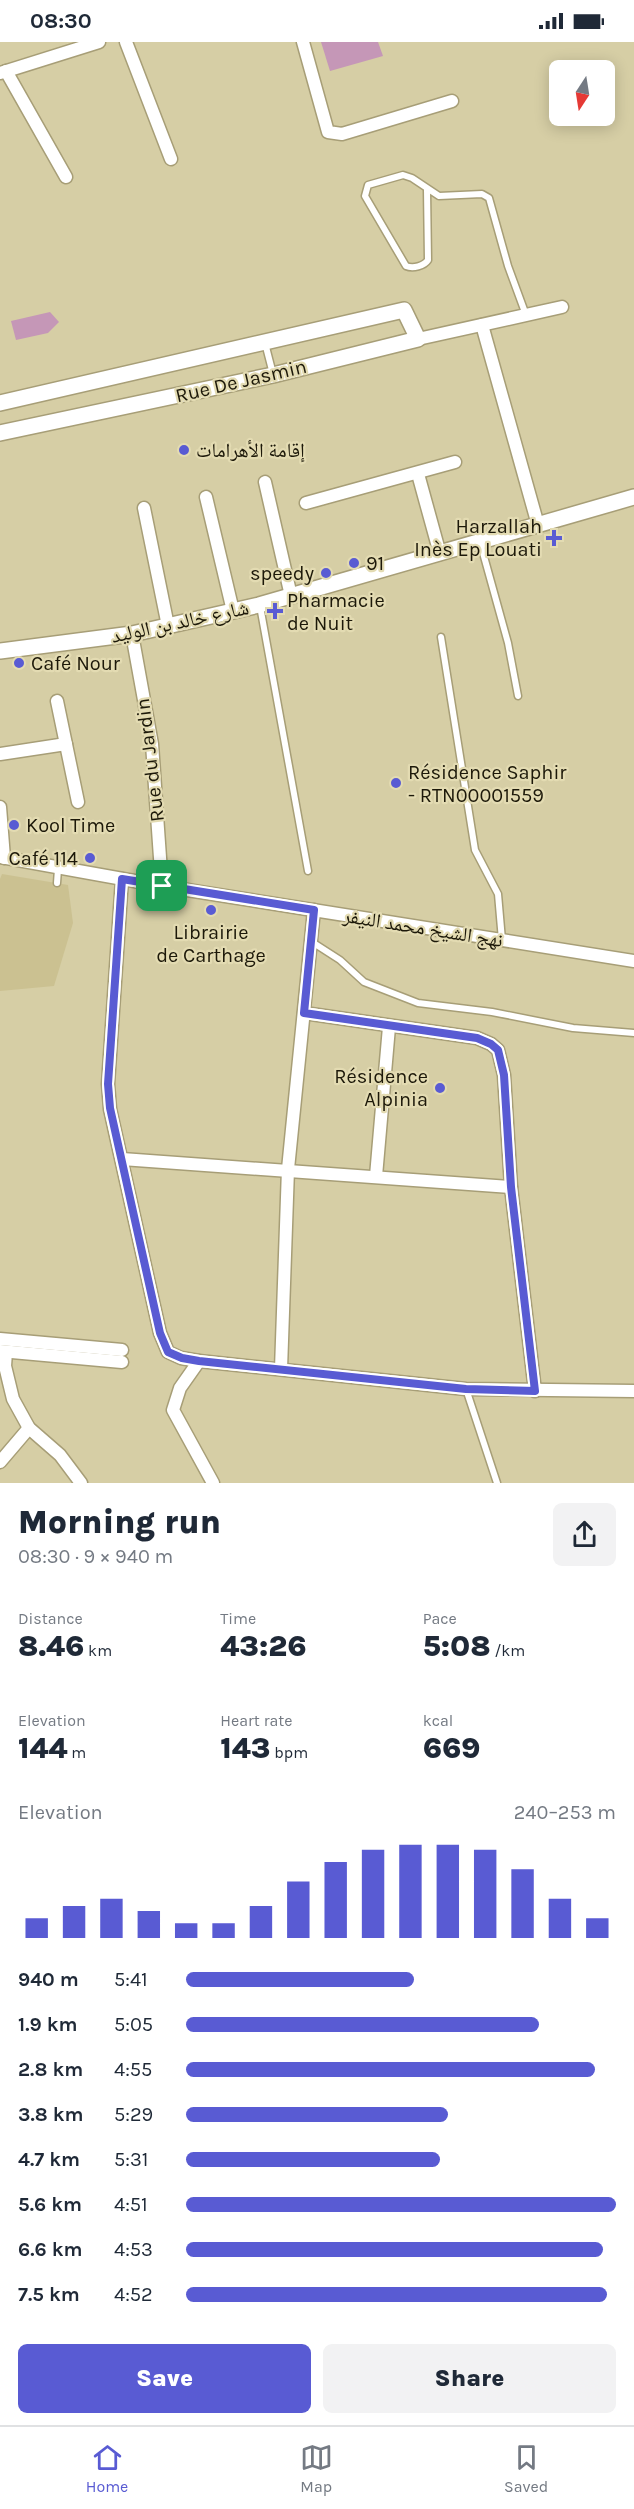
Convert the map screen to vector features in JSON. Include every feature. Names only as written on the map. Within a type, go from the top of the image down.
[{"type":"street","points":[[66,177],[3,72],[99,42]]},
{"type":"street","points":[[126,42],[171,159]]},
{"type":"street","points":[[303,42],[328,132],[342,134],[452,101]]},
{"type":"street","name":"Rue De Jasmin","points":[[0,433],[273,375],[418,339],[562,308]]},
{"type":"street","name":"Rue De Jasmin","points":[[0,402],[404,310],[418,339]]},
{"type":"street","points":[[482,326],[538,525]]},
{"type":"street","points":[[306,503],[455,462]]},
{"type":"street","points":[[418,474],[440,554]]},
{"type":"street","points":[[265,482],[291,596]]},
{"type":"street","points":[[206,496],[233,611]]},
{"type":"street","name":"شارع خالد بن الوليد","points":[[1,647],[132,634],[259,605],[634,497]]},
{"type":"street","points":[[144,508],[168,626]]},
{"type":"street","name":"Rue du Jardin","points":[[132,634],[152,744],[162,886]]},
{"type":"street","points":[[57,701],[78,802]]},
{"type":"street","points":[[0,754],[66,744]]},
{"type":"street","points":[[0,807],[1,861]]},
{"type":"street","name":"نهج الشيخ محمد النيفر","points":[[1,861],[58,868],[634,961]]},
{"type":"street","points":[[122,879],[108,1084],[110,1108],[160,1333],[168,1352],[182,1358],[199,1361],[466,1389],[634,1391]]},
{"type":"street","points":[[281,1369],[288,1169],[295,1081],[314,910]]},
{"type":"street","points":[[304,1013],[477,1038],[498,1050],[504,1075],[511,1187],[535,1391]]},
{"type":"street","points":[[376,1176],[389,1027]]},
{"type":"street","points":[[122,1159],[288,1169],[511,1187]]},
{"type":"street","points":[[0,1339],[122,1356],[3,1352],[13,1400],[30,1428],[60,1455],[81,1483]]},
{"type":"street","points":[[199,1361],[180,1388],[173,1410],[213,1483]]},
{"type":"street","points":[[0,1462],[30,1428]]},
{"type":"lane","points":[[427,190],[428,260],[426,263],[411,268],[406,266],[365,196],[368,185],[403,176],[412,178],[439,196],[482,194],[489,198],[511,276],[526,315]]},
{"type":"lane","points":[[265,343],[273,375]]},
{"type":"lane","points":[[480,542],[508,643],[518,696]]},
{"type":"lane","points":[[259,605],[308,872]]},
{"type":"lane","points":[[441,637],[475,850],[498,894],[502,941]]},
{"type":"lane","points":[[57,883],[58,868]]},
{"type":"lane","points":[[311,941],[340,960],[364,982],[418,1003],[502,1014],[573,1028],[634,1033]]},
{"type":"lane","points":[[466,1389],[497,1483]]},
{"type":"shaded area","points":[[321,42],[378,42],[383,56],[330,71]]},
{"type":"shaded area","points":[[50,312],[59,322],[48,333],[16,340],[11,321]]},
{"type":"shaded area","points":[[2,874],[68,885],[73,923],[54,986],[0,991],[0,879]]},
{"type":"place","name":"إقامة الأهرامات","points":[[184,450]]},
{"type":"place","name":"Harzallah Inès Ep Louati","points":[[554,538]]},
{"type":"place","name":"91","points":[[354,563]]},
{"type":"place","name":"speedy","points":[[326,573]]},
{"type":"place","name":"Pharmacie de Nuit","points":[[275,611]]},
{"type":"place","name":"Café Nour","points":[[19,663]]},
{"type":"place","name":"Résidence Saphir - RTN00001559","points":[[396,783]]},
{"type":"place","name":"Kool Time","points":[[14,825]]},
{"type":"place","name":"Café 114","points":[[90,858]]},
{"type":"place","name":"Librairie de Carthage","points":[[211,910]]},
{"type":"place","name":"Résidence Alpinia","points":[[440,1088]]},
{"type":"route","points":[[122,879],[162,886],[314,910],[304,1013],[477,1038],[498,1050],[502,1058],[504,1075],[511,1187],[535,1391],[466,1389],[199,1361],[182,1358],[168,1352],[160,1333],[115,1133],[108,1084],[122,879]]}]
